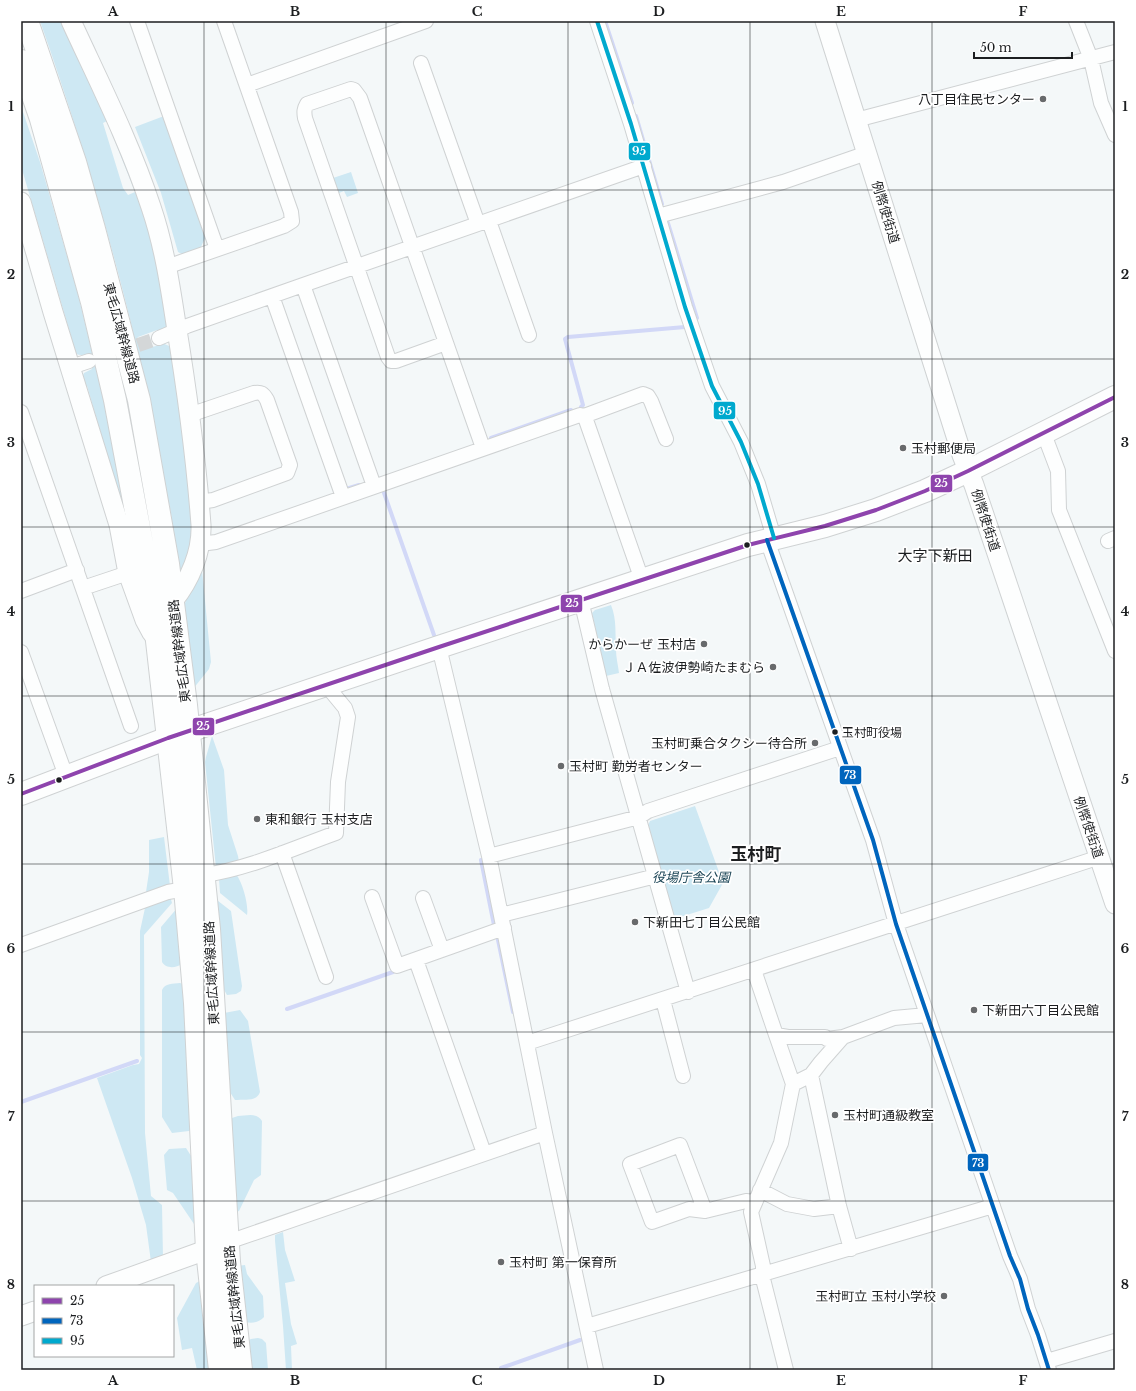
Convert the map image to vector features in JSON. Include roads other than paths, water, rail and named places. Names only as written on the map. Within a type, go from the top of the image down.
[{"type":"main road","name":"東毛広域幹線道路","points":[[27,21],[54,97],[77,170],[139,400],[173,601],[209,929],[229,1262],[241,1370]]},
{"type":"main road","name":"東毛広域幹線道路","points":[[21,61],[41,118],[78,247],[116,400],[139,520],[157,640],[185,889],[195,1003],[207,1250],[220,1370]]},
{"type":"main road","points":[[21,794],[168,738],[439,647],[770,539],[824,526],[876,510],[925,491],[968,471],[1115,397]]},
{"type":"street","points":[[71,21],[116,118],[137,168],[151,207],[167,266],[187,384],[201,525],[197,556],[185,584],[173,601]]},
{"type":"street","points":[[137,21],[217,249]]},
{"type":"street","points":[[247,85],[426,21]]},
{"type":"street","points":[[597,21],[644,166],[685,307],[712,386],[741,442],[758,484],[770,539],[840,748],[873,840],[896,924],[1010,1256],[1020,1279],[1028,1309],[1048,1366],[1115,1341]]},
{"type":"street","name":"例幣使街道","points":[[825,21],[962,455],[1115,904]]},
{"type":"street","points":[[1076,21],[1091,59],[1101,104],[1115,135]]},
{"type":"street","points":[[167,266],[284,226],[292,221],[291,212],[247,85],[228,22]]},
{"type":"street","points":[[856,120],[1115,52]]},
{"type":"street","points":[[421,62],[529,335]]},
{"type":"street","points":[[446,344],[396,361],[391,361],[385,350],[304,113],[307,104],[346,90],[354,90],[360,98],[483,448]]},
{"type":"street","points":[[658,216],[783,182],[867,153]]},
{"type":"street","points":[[159,338],[303,285],[644,166]]},
{"type":"street","points":[[21,202],[53,312],[119,525],[128,573],[145,620],[157,640]]},
{"type":"street","points":[[303,285],[374,486]]},
{"type":"street","points":[[272,296],[343,497]]},
{"type":"street","points":[[71,367],[89,361]]},
{"type":"street","points":[[190,413],[198,412],[254,393],[260,392],[264,394],[290,465],[287,473],[213,500],[199,502]]},
{"type":"street","points":[[200,542],[216,542],[575,416],[584,416],[643,394],[648,396],[651,401],[666,439]]},
{"type":"street","points":[[21,412],[131,726]]},
{"type":"street","points":[[584,416],[642,580]]},
{"type":"street","points":[[1044,434],[1058,471],[1059,510],[1114,645]]},
{"type":"street","points":[[21,591],[77,570]]},
{"type":"street","points":[[83,588],[128,573]]},
{"type":"street","points":[[581,600],[600,682],[688,992]]},
{"type":"street","points":[[439,647],[489,856],[545,1133],[596,1370]]},
{"type":"street","points":[[21,652],[66,776]]},
{"type":"street","points":[[204,875],[227,871],[336,833],[338,782],[348,717],[345,708],[326,685]]},
{"type":"street","points":[[489,856],[639,817],[648,811],[840,748]]},
{"type":"street","points":[[282,853],[326,977]]},
{"type":"street","points":[[527,1043],[1100,858]]},
{"type":"street","points":[[372,897],[397,966],[442,950],[502,922],[656,876]]},
{"type":"street","points":[[21,945],[168,892],[185,889]]},
{"type":"street","points":[[423,898],[442,950]]},
{"type":"street","points":[[416,960],[484,1153]]},
{"type":"street","points":[[754,970],[793,1084],[781,1143],[751,1212],[763,1279],[786,1370]]},
{"type":"street","points":[[663,1000],[683,1076]]},
{"type":"street","points":[[776,1035],[788,1037],[825,1037],[827,1039],[843,1037],[894,1018],[927,1015]]},
{"type":"street","points":[[793,1084],[811,1075],[843,1037]]},
{"type":"street","points":[[811,1075],[839,1206],[851,1249]]},
{"type":"street","points":[[109,1285],[228,1242],[545,1133]]},
{"type":"street","points":[[705,1211],[680,1145],[630,1164],[652,1222],[689,1209],[705,1211],[746,1201],[757,1196],[814,1209],[839,1206]]},
{"type":"street","points":[[586,1326],[993,1206]]},
{"type":"street","points":[[21,1316],[34,1311]]},
{"type":"waterway","points":[[605,21],[632,103]]},
{"type":"waterway","points":[[636,116],[662,204]]},
{"type":"waterway","points":[[668,223],[697,318]]},
{"type":"waterway","points":[[581,407],[583,405],[565,339],[568,337],[685,327]]},
{"type":"waterway","points":[[491,438],[571,410]]},
{"type":"waterway","points":[[346,489],[359,485]]},
{"type":"waterway","points":[[383,490],[434,635]]},
{"type":"waterway","points":[[481,860],[494,925]]},
{"type":"waterway","points":[[494,936],[497,935],[513,1012]]},
{"type":"waterway","points":[[287,1009],[393,972]]},
{"type":"waterway","points":[[21,1102],[137,1061]]},
{"type":"waterway","points":[[501,1368],[580,1340]]},
{"type":"tunnel","points":[[118,352],[159,338]]},
{"type":"place","name":"八丁目住民センター","points":[[1043,99]]},
{"type":"place","name":"玉村郵便局","points":[[903,448]]},
{"type":"place","name":"からかーぜ 玉村店","points":[[704,644]]},
{"type":"place","name":"ＪＡ佐波伊勢崎たまむら","points":[[773,667]]},
{"type":"place","name":"玉村町役場","points":[[835,732]]},
{"type":"place","name":"玉村町乗合タクシー待合所","points":[[815,743]]},
{"type":"place","name":"玉村町 勤労者センター","points":[[561,766]]},
{"type":"place","name":"東和銀行 玉村支店","points":[[257,819]]},
{"type":"place","name":"下新田七丁目公民館","points":[[635,922]]},
{"type":"place","name":"下新田六丁目公民館","points":[[974,1010]]},
{"type":"place","name":"玉村町通級教室","points":[[835,1115]]},
{"type":"place","name":"玉村町 第一保育所","points":[[501,1262]]},
{"type":"place","name":"玉村町立 玉村小学校","points":[[944,1296]]},
{"type":"district","name":"大字下新田","points":[[935,556]]},
{"type":"district","name":"玉村町","points":[[756,854]]},
{"type":"park label","name":"役場庁舎公園","points":[[691,877]]}]
